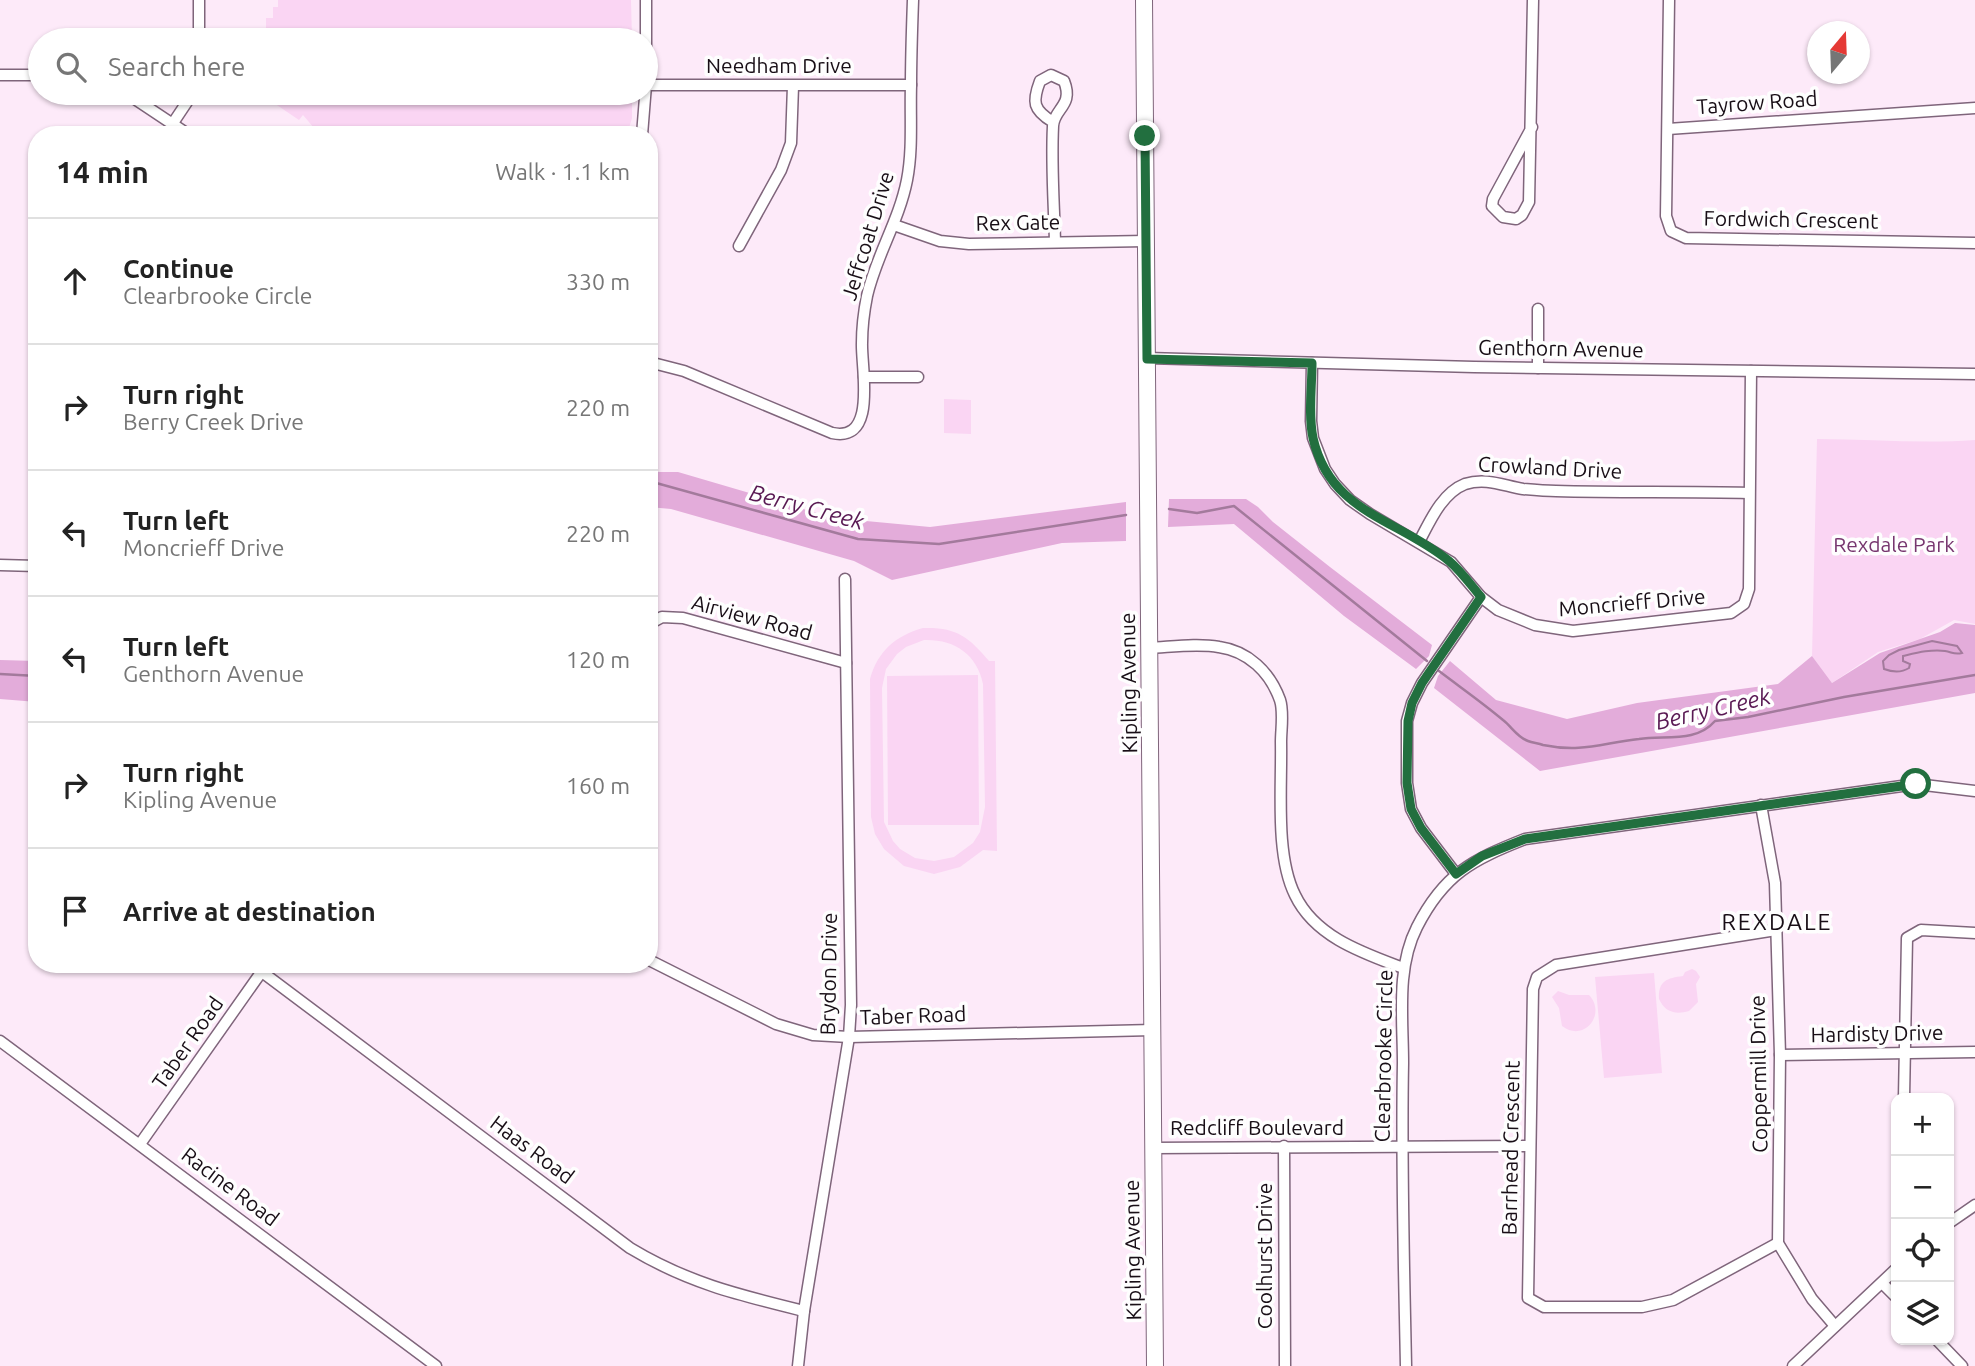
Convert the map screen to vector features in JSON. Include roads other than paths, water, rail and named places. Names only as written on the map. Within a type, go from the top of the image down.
[{"type":"main road","name":"Kipling Avenue","points":[[1144,0],[1155,1366]]},
{"type":"street","points":[[199,28],[200,0]]},
{"type":"street","points":[[646,0],[646,28]]},
{"type":"street","name":"Jeffcoat Drive","points":[[658,364],[684,371],[837,434],[854,429],[862,418],[862,344],[867,296],[894,225],[906,184],[911,153],[913,0]]},
{"type":"street","points":[[1532,0],[1532,127],[1528,202],[1522,215],[1516,219],[1503,217],[1492,206],[1493,199],[1532,127]]},
{"type":"street","name":"Fordwich Crescent","points":[[1669,0],[1666,216],[1671,231],[1686,238],[1975,243]]},
{"type":"street","points":[[0,75],[28,75]]},
{"type":"street","name":"Needham Drive","points":[[658,85],[911,85]]},
{"type":"street","points":[[738,246],[782,170],[791,143],[793,86]]},
{"type":"street","points":[[145,105],[178,126]]},
{"type":"street","points":[[173,122],[184,105]]},
{"type":"street","points":[[643,126],[644,105]]},
{"type":"street","name":"Tayrow Road","points":[[1668,129],[1975,108]]},
{"type":"street","points":[[1053,122],[1055,242]]},
{"type":"street","name":"Rex Gate","points":[[894,225],[949,242],[969,244],[1146,241]]},
{"type":"street","points":[[1538,310],[1538,368]]},
{"type":"street","name":"Genthorn Avenue","points":[[1147,359],[1975,374]]},
{"type":"street","name":"Moncrieff Drive","points":[[1312,363],[1313,438],[1325,469],[1350,500],[1451,562],[1481,597],[1517,620],[1554,630],[1573,631],[1731,613],[1744,604],[1749,589],[1751,371]]},
{"type":"street","points":[[864,377],[918,377]]},
{"type":"street","name":"Crowland Drive","points":[[1419,542],[1443,501],[1453,491],[1479,481],[1522,489],[1555,491],[1749,493]]},
{"type":"street","points":[[0,565],[28,566]]},
{"type":"street","name":"Brydon Drive","points":[[798,1366],[804,1311],[849,1037],[851,1005],[845,579]]},
{"type":"street","points":[[1456,874],[1421,828],[1411,809],[1407,783],[1408,721],[1412,703],[1481,597]]},
{"type":"street","name":"Airview Road","points":[[658,619],[683,618],[846,663]]},
{"type":"street","points":[[1149,648],[1218,646],[1240,653],[1268,676],[1280,702],[1283,856],[1295,896],[1315,922],[1345,945],[1403,968]]},
{"type":"street","name":"Clearbrooke Circle","points":[[1406,1366],[1402,1146],[1403,968],[1416,929],[1434,898],[1456,874],[1482,856],[1525,839],[1916,784],[1975,791]]},
{"type":"street","name":"Coppermill Drive","points":[[1760,805],[1775,883],[1780,1055],[1778,1242]]},
{"type":"street","name":"Barrhead Crescent","points":[[1776,930],[1556,965],[1537,976],[1533,989],[1528,1298],[1544,1307],[1642,1307],[1673,1300],[1778,1242]]},
{"type":"street","points":[[1904,1093],[1907,939],[1921,930],[1975,933]]},
{"type":"street","name":"Taber Road","points":[[658,965],[776,1024],[813,1035],[849,1037],[1153,1030]]},
{"type":"street","name":"Taber Road","points":[[140,1144],[261,973]]},
{"type":"street","name":"Haas Road","points":[[272,973],[630,1248],[691,1280],[724,1292],[804,1311]]},
{"type":"street","name":"Racine Road","points":[[0,1041],[436,1366]]},
{"type":"street","name":"Hardisty Drive","points":[[1780,1055],[1975,1052]]},
{"type":"street","name":"Coolhurst Drive","points":[[1284,1146],[1285,1366]]},
{"type":"street","name":"Redcliff Boulevard","points":[[1154,1148],[1529,1146]]},
{"type":"street","points":[[1954,1220],[1975,1205]]},
{"type":"street","points":[[1778,1242],[1812,1300],[1835,1325]]},
{"type":"street","points":[[1793,1366],[1891,1274]]},
{"type":"street","points":[[1882,1283],[1891,1292]]},
{"type":"street","points":[[1942,1345],[1962,1366]]},
{"type":"waterway","name":"Berry Creek","points":[[658,483],[858,539],[939,544],[1126,515]]},
{"type":"waterway","name":"Berry Creek","points":[[1169,509],[1197,513],[1234,506],[1427,661]]},
{"type":"waterway","name":"Berry Creek","points":[[1439,671],[1524,739],[1543,745],[1569,748],[1680,737],[1699,733],[1715,721],[1975,675]]},
{"type":"waterway","name":"Berry Creek","points":[[0,674],[28,676]]},
{"type":"district","name":"REXDALE","points":[[1777,922]]},
{"type":"park label","name":"Rexdale Park","points":[[1894,545]]}]
